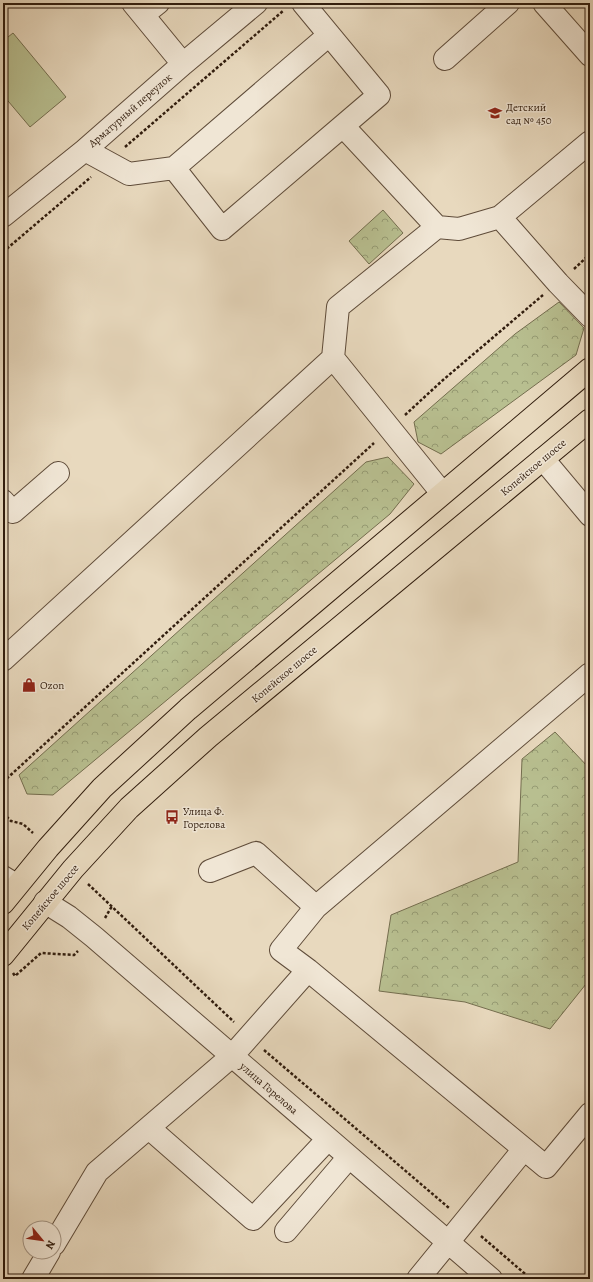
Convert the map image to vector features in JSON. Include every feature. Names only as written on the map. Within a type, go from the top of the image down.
[{"type":"main road","points":[[3,903],[10,881],[102,788],[188,709],[590,369]]},
{"type":"main road","name":"Копейское шоссе","points":[[7,964],[45,902],[129,808],[185,758],[590,420]]},
{"type":"main road","points":[[10,881],[45,902]]},
{"type":"street","name":"Арматурный переулок","points":[[3,216],[85,150],[183,64],[256,3]]},
{"type":"street","points":[[445,60],[508,3]]},
{"type":"street","points":[[544,3],[590,55]]},
{"type":"street","points":[[174,168],[222,229],[379,95],[329,35],[295,6]]},
{"type":"street","points":[[145,7],[183,64]]},
{"type":"street","points":[[85,150],[129,174],[174,168],[329,35]]},
{"type":"street","points":[[344,126],[438,227],[459,229],[500,217],[590,142]]},
{"type":"street","points":[[500,217],[558,283],[590,316]]},
{"type":"street","points":[[3,660],[332,358],[338,307],[438,227]]},
{"type":"street","points":[[332,358],[442,493]]},
{"type":"street","points":[[543,459],[590,515]]},
{"type":"street","points":[[3,501],[12,512],[58,473]]},
{"type":"street","points":[[590,674],[316,907],[281,950],[308,970],[546,1167],[590,1114]]},
{"type":"street","points":[[210,871],[256,853],[316,907]]},
{"type":"street","name":"улица Горелова","points":[[45,902],[69,917],[94,937],[491,1279]]},
{"type":"street","points":[[62,1231],[97,1172],[232,1056],[308,970]]},
{"type":"street","points":[[149,1128],[253,1219],[328,1139]]},
{"type":"street","points":[[418,1279],[524,1149]]},
{"type":"street","points":[[286,1231],[349,1157]]},
{"type":"street","points":[[33,1279],[44,1260]]},
{"type":"path","points":[[3,252],[295,6]]},
{"type":"path","points":[[3,782],[443,380],[590,254]]},
{"type":"path","points":[[3,812],[11,821],[23,824]]},
{"type":"path","points":[[7,964],[15,976],[41,953],[74,955],[94,937],[112,906]]},
{"type":"path","points":[[477,1233],[531,1279]]},
{"type":"green space","points":[[13,33],[66,97],[30,127],[3,95],[3,41]]},
{"type":"green space","points":[[383,210],[403,233],[369,264],[349,241]]},
{"type":"green space","points":[[559,302],[584,328],[576,355],[441,454],[418,442],[414,422],[515,334]]},
{"type":"green space","points":[[388,457],[414,484],[390,514],[53,795],[27,794],[19,775],[366,462]]},
{"type":"green space","points":[[555,732],[590,769],[590,979],[550,1029],[465,1002],[379,991],[391,915],[518,862],[522,759]]},
{"type":"place","name":"Детский сад № 450","points":[[495,113]]},
{"type":"place","name":"Ozon","points":[[29,685]]},
{"type":"place","name":"Улица Ф. Горелова","points":[[172,817]]}]
